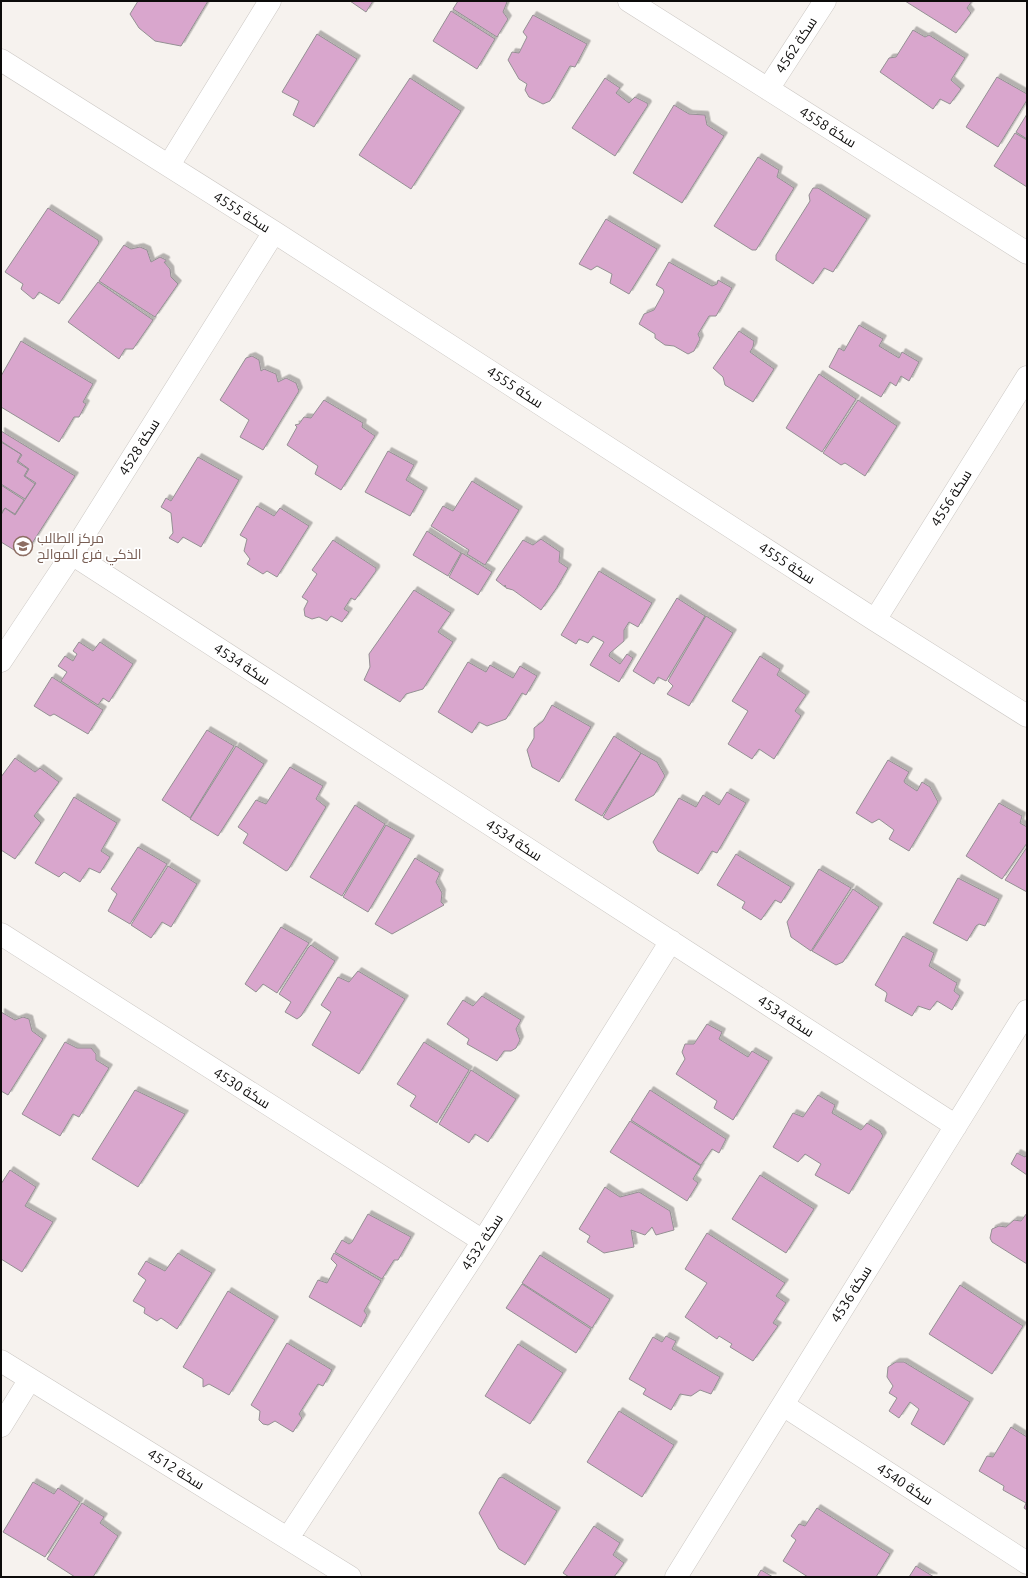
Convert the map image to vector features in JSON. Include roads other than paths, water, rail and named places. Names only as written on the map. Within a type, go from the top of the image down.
[{"type":"street","points":[[169,166],[270,1]]},
{"type":"street","name":"سكة 4558","points":[[629,1],[1027,253]]},
{"type":"street","name":"سكة 4562","points":[[768,89],[824,1]]},
{"type":"street","name":"سكة 4555","points":[[1,60],[274,232],[874,620],[1027,716]]},
{"type":"street","name":"سكة 4528","points":[[1,661],[72,554],[274,232]]},
{"type":"street","name":"سكة 4556","points":[[874,620],[1027,377]]},
{"type":"street","name":"سكة 4534","points":[[72,554],[956,1126]]},
{"type":"street","name":"سكة 4530","points":[[1,934],[483,1241]]},
{"type":"street","name":"سكة 4532","points":[[288,1538],[483,1241],[671,941]]},
{"type":"street","name":"سكة 4536","points":[[676,1577],[1027,1011]]},
{"type":"street","name":"سكة 4512","points":[[1,1361],[350,1577]]},
{"type":"street","points":[[1,1426],[30,1379]]},
{"type":"street","name":"سكة 4540","points":[[783,1405],[1027,1563]]},
{"type":"place","name":"مركز الطالب الذكي فرع الموالح","points":[[23,546]]}]
